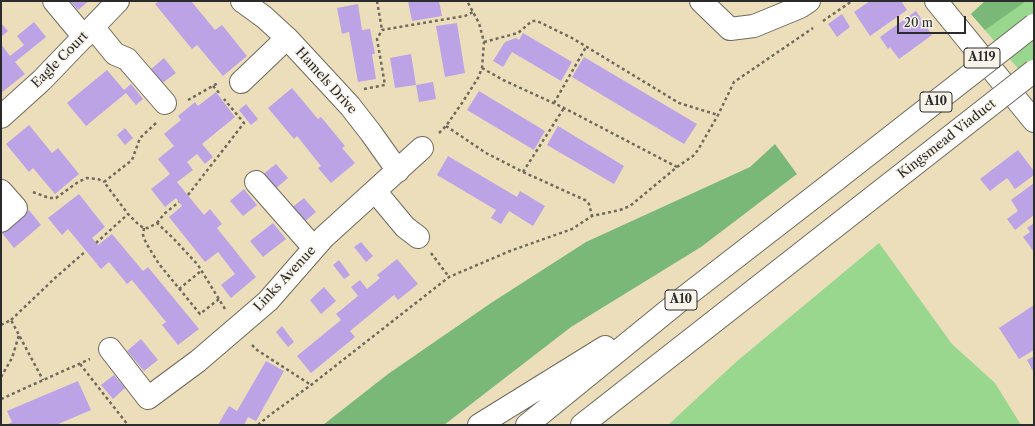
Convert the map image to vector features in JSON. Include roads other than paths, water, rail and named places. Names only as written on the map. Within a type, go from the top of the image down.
[{"type":"main road","points":[[54,1],[115,54],[127,59],[169,108]]},
{"type":"main road","name":"Eagle Court","points":[[1,118],[42,80],[118,1]]},
{"type":"main road","name":"Hamels Drive","points":[[242,1],[264,17],[287,38],[343,98],[371,133],[398,171]]},
{"type":"main road","points":[[701,1],[730,29],[754,26],[800,7],[809,1]]},
{"type":"main road","name":"A119","points":[[936,1],[1034,121]]},
{"type":"main road","name":"A10","points":[[527,425],[682,299],[1034,25]]},
{"type":"main road","points":[[241,82],[287,38]]},
{"type":"main road","name":"Kingsmead Viaduct","points":[[606,406],[1034,70]]},
{"type":"main road","name":"Links Avenue","points":[[110,349],[148,398],[198,361],[268,301],[324,237],[422,148]]},
{"type":"main road","points":[[256,182],[314,248]]},
{"type":"main road","points":[[1,191],[16,208],[1,220]]},
{"type":"main road","points":[[375,191],[405,227],[418,237]]},
{"type":"main road","points":[[479,425],[682,299]]},
{"type":"main road","points":[[587,425],[606,406]]},
{"type":"main road","name":"A10","points":[[582,425],[606,406]]}]
